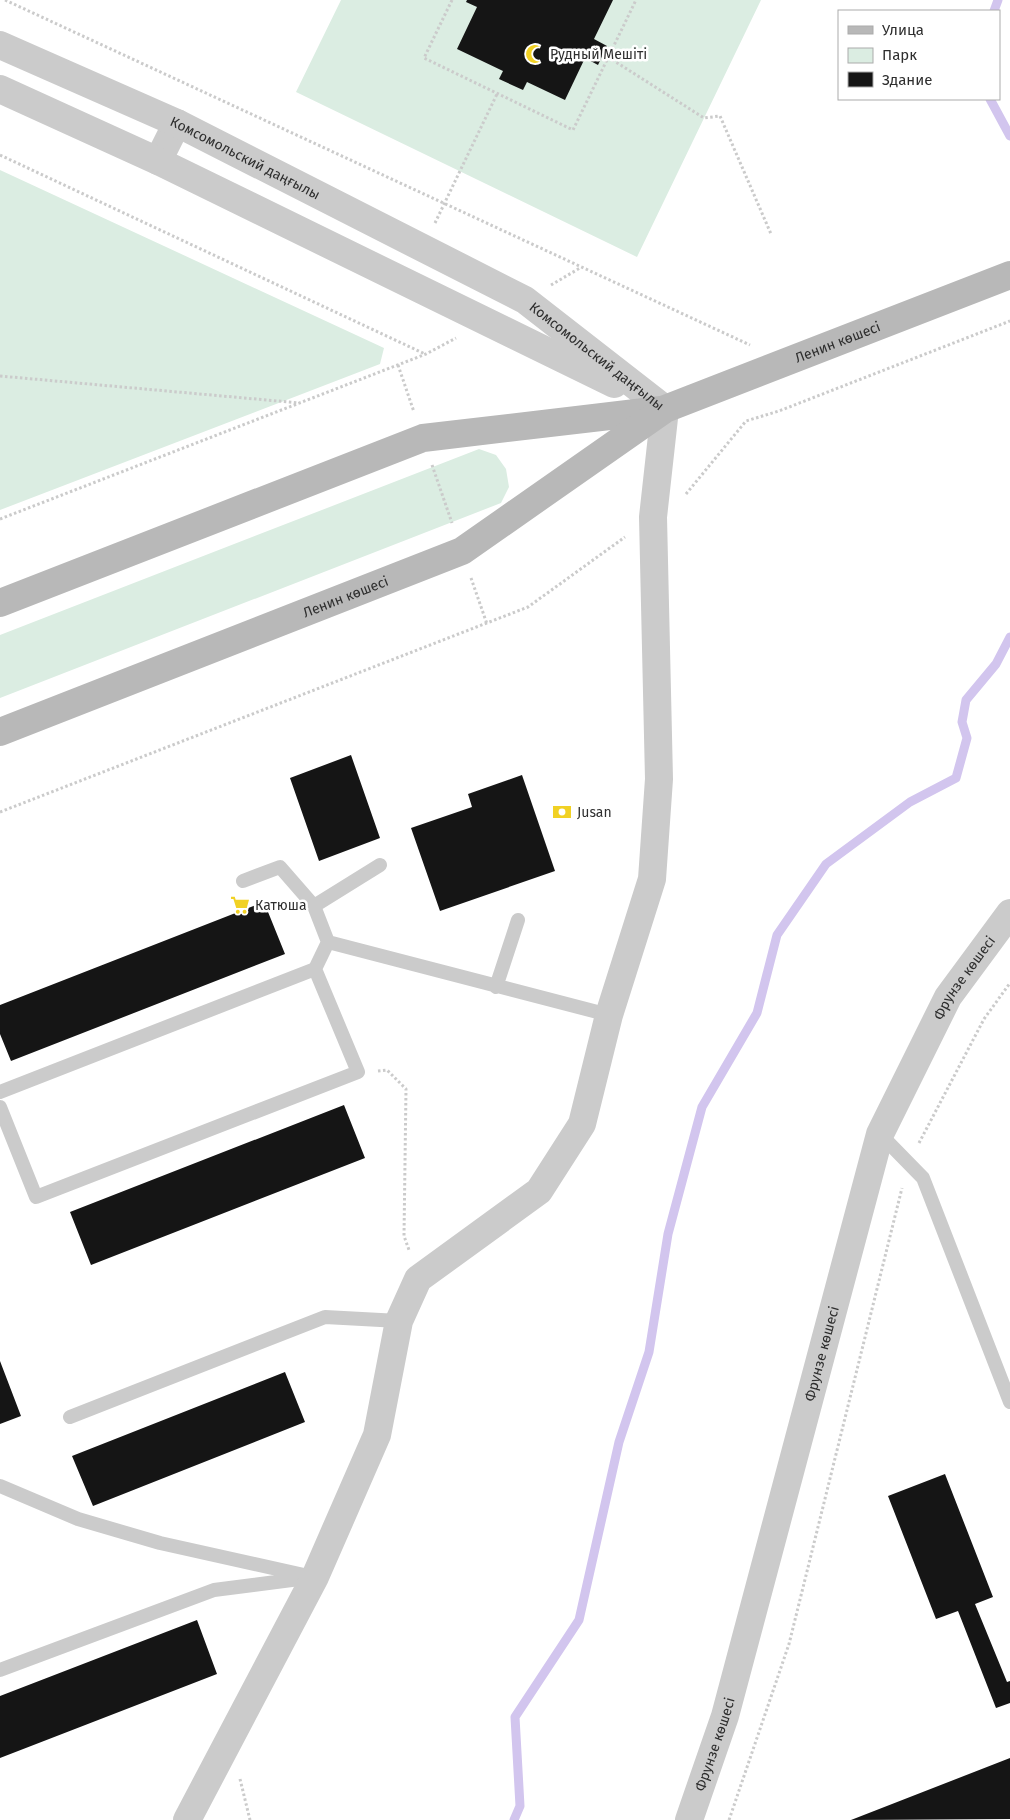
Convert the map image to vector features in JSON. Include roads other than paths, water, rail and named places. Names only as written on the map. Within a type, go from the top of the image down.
[{"type":"main road","name":"Ленин көшесі","points":[[0,732],[462,551],[665,409],[1010,275]]},
{"type":"main road","name":"Ленин көшесі","points":[[0,603],[423,438],[665,409]]},
{"type":"street","name":"Комсомольский даңғылы","points":[[0,45],[176,123],[525,300],[665,409]]},
{"type":"street","name":"Комсомольский даңғылы","points":[[0,89],[158,161],[665,409]]},
{"type":"street","points":[[158,161],[176,123]]},
{"type":"street","points":[[187,1820],[315,1577],[377,1436],[399,1320],[418,1279],[539,1191],[582,1124],[609,1016],[652,879],[659,780],[653,517],[665,409]]},
{"type":"street","name":"Фрунзе көшесі","points":[[690,1820],[725,1716],[880,1134],[948,997],[1010,913]]},
{"type":"lane","points":[[314,906],[380,864]]},
{"type":"lane","points":[[0,1092],[315,969],[328,942],[314,906],[280,867],[244,881]]},
{"type":"lane","points":[[496,987],[518,920]]},
{"type":"lane","points":[[328,942],[609,1016]]},
{"type":"lane","points":[[0,1107],[36,1197],[358,1072],[315,969]]},
{"type":"lane","points":[[880,1134],[923,1178],[1010,1402]]},
{"type":"lane","points":[[70,1417],[325,1318],[399,1320]]},
{"type":"lane","points":[[0,1486],[78,1519],[151,1541],[315,1577]]},
{"type":"lane","points":[[0,1670],[214,1590],[315,1577]]},
{"type":"waterway","points":[[994,10],[998,0]]},
{"type":"waterway","points":[[991,100],[1010,136]]},
{"type":"waterway","points":[[514,1820],[520,1806],[515,1717],[579,1620],[619,1442],[649,1352],[668,1234],[702,1107],[757,1013],[777,935],[826,864],[910,802],[956,778],[967,738],[962,722],[966,700],[996,664],[1010,637]]},
{"type":"place","name":"Рудный Мешіті","points":[[535,54]]},
{"type":"place","name":"Jusan","points":[[562,812]]},
{"type":"place","name":"Катюша","points":[[240,905]]}]
